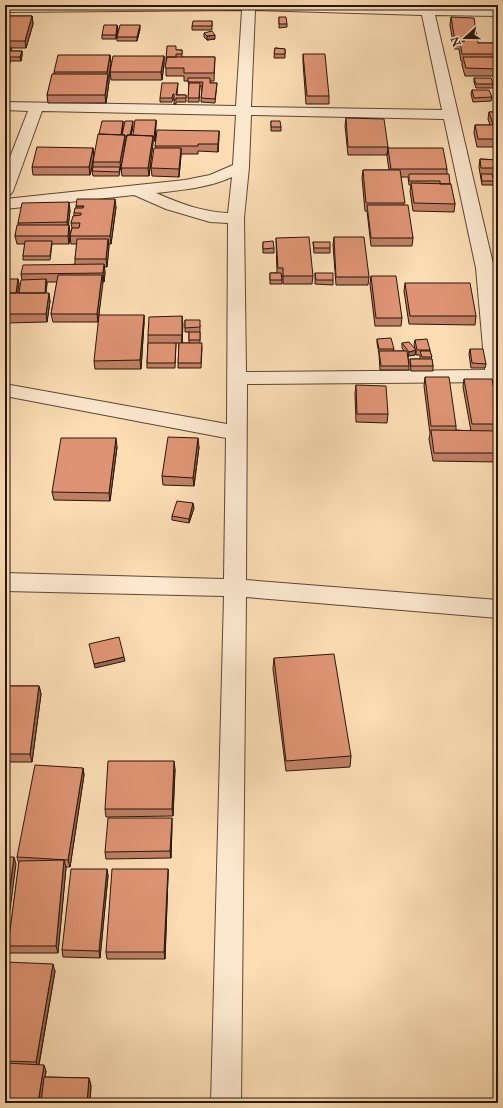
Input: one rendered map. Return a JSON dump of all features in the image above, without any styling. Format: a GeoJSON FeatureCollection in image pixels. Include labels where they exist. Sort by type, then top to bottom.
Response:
{"type":"FeatureCollection","features":[{"type":"Feature","properties":{"kind":"street"},"geometry":{"type":"LineString","coordinates":[[226,1103],[235,588],[237,378],[236,218],[241,167],[249,6]]}},
{"type":"Feature","properties":{"kind":"street"},"geometry":{"type":"LineString","coordinates":[[5,8],[249,6],[428,12],[498,12]]}},
{"type":"Feature","properties":{"kind":"street"},"geometry":{"type":"LineString","coordinates":[[237,378],[496,376],[492,268],[451,115],[428,12]]}},
{"type":"Feature","properties":{"kind":"street"},"geometry":{"type":"LineString","coordinates":[[5,106],[451,115]]}},
{"type":"Feature","properties":{"kind":"street"},"geometry":{"type":"LineString","coordinates":[[5,191],[37,106]]}},
{"type":"Feature","properties":{"kind":"street"},"geometry":{"type":"LineString","coordinates":[[5,204],[185,186],[215,179],[241,167]]}},
{"type":"Feature","properties":{"kind":"street"},"geometry":{"type":"LineString","coordinates":[[137,190],[172,206],[210,217],[236,218]]}},
{"type":"Feature","properties":{"kind":"street"},"geometry":{"type":"LineString","coordinates":[[5,390],[236,433]]}},
{"type":"Feature","properties":{"kind":"street"},"geometry":{"type":"LineString","coordinates":[[5,582],[235,588],[498,609]]}},
{"type":"Feature","properties":{"kind":"building"},"geometry":{"type":"Polygon","coordinates":[[[5,16],[32,16],[25,41],[5,41],[5,16]]]}},
{"type":"Feature","properties":{"kind":"building"},"geometry":{"type":"Polygon","coordinates":[[[279,17],[286,17],[287,24],[279,24],[279,17]]]}},
{"type":"Feature","properties":{"kind":"building"},"geometry":{"type":"Polygon","coordinates":[[[451,17],[474,18],[478,43],[498,43],[498,54],[462,54],[460,42],[465,41],[455,41],[451,17]]]}},
{"type":"Feature","properties":{"kind":"building"},"geometry":{"type":"Polygon","coordinates":[[[193,21],[212,21],[212,26],[192,26],[193,21]]]}},
{"type":"Feature","properties":{"kind":"building"},"geometry":{"type":"Polygon","coordinates":[[[104,25],[117,25],[116,35],[102,35],[104,25]]]}},
{"type":"Feature","properties":{"kind":"building"},"geometry":{"type":"Polygon","coordinates":[[[120,25],[140,25],[137,37],[117,37],[120,25]]]}},
{"type":"Feature","properties":{"kind":"building"},"geometry":{"type":"Polygon","coordinates":[[[212,31],[215,35],[207,36],[204,33],[212,31]]]}},
{"type":"Feature","properties":{"kind":"building"},"geometry":{"type":"Polygon","coordinates":[[[167,46],[176,46],[176,50],[182,50],[182,54],[176,54],[176,57],[167,57],[166,59],[167,46]]]}},
{"type":"Feature","properties":{"kind":"building"},"geometry":{"type":"Polygon","coordinates":[[[5,47],[11,47],[10,51],[22,51],[20,57],[5,57],[5,47]]]}},
{"type":"Feature","properties":{"kind":"building"},"geometry":{"type":"Polygon","coordinates":[[[275,48],[285,49],[285,54],[274,54],[275,48]]]}},
{"type":"Feature","properties":{"kind":"building"},"geometry":{"type":"Polygon","coordinates":[[[303,54],[325,54],[329,96],[307,96],[303,54]]]}},
{"type":"Feature","properties":{"kind":"building"},"geometry":{"type":"Polygon","coordinates":[[[58,55],[110,55],[107,72],[54,72],[58,55]]]}},
{"type":"Feature","properties":{"kind":"building"},"geometry":{"type":"Polygon","coordinates":[[[113,56],[164,56],[161,72],[110,72],[113,56]]]}},
{"type":"Feature","properties":{"kind":"building"},"geometry":{"type":"Polygon","coordinates":[[[167,57],[215,57],[214,73],[184,73],[184,68],[165,68],[167,57]]]}},
{"type":"Feature","properties":{"kind":"building"},"geometry":{"type":"Polygon","coordinates":[[[463,57],[498,57],[498,69],[466,68],[463,57]]]}},
{"type":"Feature","properties":{"kind":"building"},"geometry":{"type":"Polygon","coordinates":[[[5,58],[10,58],[9,64],[5,64],[5,58]]]}},
{"type":"Feature","properties":{"kind":"building"},"geometry":{"type":"Polygon","coordinates":[[[52,74],[108,74],[105,95],[47,95],[52,74]]]}},
{"type":"Feature","properties":{"kind":"building"},"geometry":{"type":"Polygon","coordinates":[[[495,75],[498,75],[498,81],[497,81],[495,75]]]}},
{"type":"Feature","properties":{"kind":"building"},"geometry":{"type":"Polygon","coordinates":[[[188,78],[210,78],[210,83],[217,83],[215,99],[201,98],[203,82],[188,82],[188,78]]]}},
{"type":"Feature","properties":{"kind":"building"},"geometry":{"type":"Polygon","coordinates":[[[474,78],[491,78],[493,84],[476,84],[474,78]]]}},
{"type":"Feature","properties":{"kind":"building"},"geometry":{"type":"Polygon","coordinates":[[[162,83],[178,83],[176,95],[186,95],[186,98],[176,98],[176,100],[174,100],[173,94],[172,98],[160,98],[162,83]]]}},
{"type":"Feature","properties":{"kind":"building"},"geometry":{"type":"Polygon","coordinates":[[[189,83],[200,83],[199,98],[188,98],[189,83]]]}},
{"type":"Feature","properties":{"kind":"building"},"geometry":{"type":"Polygon","coordinates":[[[472,90],[489,90],[492,97],[474,98],[472,90]]]}},
{"type":"Feature","properties":{"kind":"building"},"geometry":{"type":"Polygon","coordinates":[[[489,112],[498,112],[498,139],[478,139],[475,125],[493,125],[489,112]]]}},
{"type":"Feature","properties":{"kind":"building"},"geometry":{"type":"Polygon","coordinates":[[[346,118],[384,119],[388,147],[348,147],[346,118]]]}},
{"type":"Feature","properties":{"kind":"building"},"geometry":{"type":"Polygon","coordinates":[[[135,120],[156,120],[154,137],[133,135],[135,120]]]}},
{"type":"Feature","properties":{"kind":"building"},"geometry":{"type":"Polygon","coordinates":[[[102,121],[123,121],[121,135],[99,134],[102,121]]]}},
{"type":"Feature","properties":{"kind":"building"},"geometry":{"type":"Polygon","coordinates":[[[125,121],[133,121],[130,135],[127,135],[127,137],[122,135],[125,121]]]}},
{"type":"Feature","properties":{"kind":"building"},"geometry":{"type":"Polygon","coordinates":[[[271,121],[280,121],[281,127],[271,127],[271,121]]]}},
{"type":"Feature","properties":{"kind":"building"},"geometry":{"type":"Polygon","coordinates":[[[157,130],[219,131],[218,144],[198,144],[198,146],[155,146],[157,130]]]}},
{"type":"Feature","properties":{"kind":"building"},"geometry":{"type":"Polygon","coordinates":[[[98,134],[125,135],[120,162],[93,162],[98,134]]]}},
{"type":"Feature","properties":{"kind":"building"},"geometry":{"type":"Polygon","coordinates":[[[127,135],[153,136],[148,168],[121,168],[127,135]]]}},
{"type":"Feature","properties":{"kind":"building"},"geometry":{"type":"Polygon","coordinates":[[[37,147],[93,148],[89,167],[32,167],[37,147]]]}},
{"type":"Feature","properties":{"kind":"building"},"geometry":{"type":"Polygon","coordinates":[[[154,148],[181,148],[179,169],[151,168],[154,148]]]}},
{"type":"Feature","properties":{"kind":"building"},"geometry":{"type":"Polygon","coordinates":[[[388,148],[443,148],[447,169],[391,169],[388,148]]]}},
{"type":"Feature","properties":{"kind":"building"},"geometry":{"type":"Polygon","coordinates":[[[480,159],[498,160],[498,168],[481,168],[480,159]]]}},
{"type":"Feature","properties":{"kind":"building"},"geometry":{"type":"Polygon","coordinates":[[[93,167],[120,167],[119,172],[92,171],[93,167]]]}},
{"type":"Feature","properties":{"kind":"building"},"geometry":{"type":"Polygon","coordinates":[[[363,170],[400,170],[405,203],[366,203],[363,170]]]}},
{"type":"Feature","properties":{"kind":"building"},"geometry":{"type":"Polygon","coordinates":[[[409,174],[449,174],[450,184],[440,184],[440,181],[409,181],[409,174]]]}},
{"type":"Feature","properties":{"kind":"building"},"geometry":{"type":"Polygon","coordinates":[[[481,174],[492,174],[494,181],[482,181],[481,174]]]}},
{"type":"Feature","properties":{"kind":"building"},"geometry":{"type":"Polygon","coordinates":[[[411,183],[451,184],[455,204],[414,203],[411,183]]]}},
{"type":"Feature","properties":{"kind":"building"},"geometry":{"type":"Polygon","coordinates":[[[77,199],[115,199],[110,236],[70,236],[72,228],[79,228],[80,223],[71,223],[73,216],[81,215],[81,213],[74,213],[75,208],[83,208],[84,206],[76,206],[77,199]]]}},
{"type":"Feature","properties":{"kind":"building"},"geometry":{"type":"Polygon","coordinates":[[[69,202],[67,222],[18,223],[22,203],[69,202]]]}},
{"type":"Feature","properties":{"kind":"building"},"geometry":{"type":"Polygon","coordinates":[[[367,205],[408,205],[413,238],[371,238],[367,205]]]}},
{"type":"Feature","properties":{"kind":"building"},"geometry":{"type":"Polygon","coordinates":[[[17,225],[69,225],[68,236],[15,236],[17,225]]]}},
{"type":"Feature","properties":{"kind":"building"},"geometry":{"type":"Polygon","coordinates":[[[309,237],[313,276],[283,276],[283,268],[278,268],[276,238],[309,237]]]}},
{"type":"Feature","properties":{"kind":"building"},"geometry":{"type":"Polygon","coordinates":[[[334,237],[364,237],[369,277],[336,277],[334,237]]]}},
{"type":"Feature","properties":{"kind":"building"},"geometry":{"type":"Polygon","coordinates":[[[77,239],[108,239],[106,259],[75,259],[77,239]]]}},
{"type":"Feature","properties":{"kind":"building"},"geometry":{"type":"Polygon","coordinates":[[[25,241],[52,241],[50,256],[23,256],[25,241]]]}},
{"type":"Feature","properties":{"kind":"building"},"geometry":{"type":"Polygon","coordinates":[[[273,241],[274,248],[263,249],[263,242],[273,241]]]}},
{"type":"Feature","properties":{"kind":"building"},"geometry":{"type":"Polygon","coordinates":[[[313,242],[330,242],[330,248],[314,248],[313,242]]]}},
{"type":"Feature","properties":{"kind":"building"},"geometry":{"type":"Polygon","coordinates":[[[104,264],[103,273],[21,274],[23,265],[104,264]]]}},
{"type":"Feature","properties":{"kind":"building"},"geometry":{"type":"Polygon","coordinates":[[[270,273],[281,273],[282,280],[270,280],[270,273]]]}},
{"type":"Feature","properties":{"kind":"building"},"geometry":{"type":"Polygon","coordinates":[[[315,273],[333,273],[333,280],[316,280],[315,273]]]}},
{"type":"Feature","properties":{"kind":"building"},"geometry":{"type":"Polygon","coordinates":[[[58,275],[102,275],[97,314],[51,314],[58,275]]]}},
{"type":"Feature","properties":{"kind":"building"},"geometry":{"type":"Polygon","coordinates":[[[371,276],[396,276],[402,318],[376,318],[371,276]]]}},
{"type":"Feature","properties":{"kind":"building"},"geometry":{"type":"Polygon","coordinates":[[[6,279],[18,279],[16,293],[5,293],[6,279]]]}},
{"type":"Feature","properties":{"kind":"building"},"geometry":{"type":"Polygon","coordinates":[[[46,279],[45,293],[19,293],[21,280],[46,279]]]}},
{"type":"Feature","properties":{"kind":"building"},"geometry":{"type":"Polygon","coordinates":[[[405,283],[470,283],[476,316],[410,316],[405,283]]]}},
{"type":"Feature","properties":{"kind":"building"},"geometry":{"type":"Polygon","coordinates":[[[5,293],[49,293],[46,314],[5,314],[5,293]]]}},
{"type":"Feature","properties":{"kind":"building"},"geometry":{"type":"Polygon","coordinates":[[[99,315],[144,315],[140,360],[94,361],[99,315]]]}},
{"type":"Feature","properties":{"kind":"building"},"geometry":{"type":"Polygon","coordinates":[[[182,316],[182,335],[148,335],[149,317],[182,316]]]}},
{"type":"Feature","properties":{"kind":"building"},"geometry":{"type":"Polygon","coordinates":[[[185,320],[200,320],[200,327],[185,328],[185,320]]]}},
{"type":"Feature","properties":{"kind":"building"},"geometry":{"type":"Polygon","coordinates":[[[189,332],[200,332],[200,340],[189,340],[189,332]]]}},
{"type":"Feature","properties":{"kind":"building"},"geometry":{"type":"Polygon","coordinates":[[[391,338],[394,349],[379,349],[377,339],[391,338]]]}},
{"type":"Feature","properties":{"kind":"building"},"geometry":{"type":"Polygon","coordinates":[[[427,339],[430,350],[417,350],[415,340],[427,339]]]}},
{"type":"Feature","properties":{"kind":"building"},"geometry":{"type":"Polygon","coordinates":[[[409,342],[416,350],[409,352],[402,343],[409,342]]]}},
{"type":"Feature","properties":{"kind":"building"},"geometry":{"type":"Polygon","coordinates":[[[148,343],[176,343],[175,363],[147,363],[148,343]]]}},
{"type":"Feature","properties":{"kind":"building"},"geometry":{"type":"Polygon","coordinates":[[[179,343],[202,343],[201,363],[178,363],[179,343]]]}},
{"type":"Feature","properties":{"kind":"building"},"geometry":{"type":"Polygon","coordinates":[[[470,349],[483,349],[486,364],[472,363],[470,349]]]}},
{"type":"Feature","properties":{"kind":"building"},"geometry":{"type":"Polygon","coordinates":[[[379,351],[407,351],[409,366],[381,366],[379,351]]]}},
{"type":"Feature","properties":{"kind":"building"},"geometry":{"type":"Polygon","coordinates":[[[420,351],[430,351],[432,357],[422,357],[420,351]]]}},
{"type":"Feature","properties":{"kind":"building"},"geometry":{"type":"Polygon","coordinates":[[[410,359],[432,359],[433,366],[411,366],[410,359]]]}},
{"type":"Feature","properties":{"kind":"building"},"geometry":{"type":"Polygon","coordinates":[[[425,377],[449,377],[456,426],[431,426],[425,377]]]}},
{"type":"Feature","properties":{"kind":"building"},"geometry":{"type":"Polygon","coordinates":[[[464,379],[492,379],[498,411],[498,424],[472,424],[464,379]]]}},
{"type":"Feature","properties":{"kind":"building"},"geometry":{"type":"Polygon","coordinates":[[[356,385],[386,386],[388,414],[357,414],[356,385]]]}},
{"type":"Feature","properties":{"kind":"building"},"geometry":{"type":"Polygon","coordinates":[[[431,430],[498,431],[498,453],[434,453],[431,430]]]}},
{"type":"Feature","properties":{"kind":"building"},"geometry":{"type":"Polygon","coordinates":[[[168,437],[198,438],[193,478],[162,476],[168,437]]]}},
{"type":"Feature","properties":{"kind":"building"},"geometry":{"type":"Polygon","coordinates":[[[61,438],[116,438],[109,493],[52,492],[61,438]]]}},
{"type":"Feature","properties":{"kind":"building"},"geometry":{"type":"Polygon","coordinates":[[[177,501],[193,503],[189,519],[172,516],[177,501]]]}},
{"type":"Feature","properties":{"kind":"building"},"geometry":{"type":"Polygon","coordinates":[[[119,637],[124,657],[94,664],[89,644],[119,637]]]}},
{"type":"Feature","properties":{"kind":"building"},"geometry":{"type":"Polygon","coordinates":[[[334,654],[351,756],[286,761],[274,658],[334,654]]]}},
{"type":"Feature","properties":{"kind":"building"},"geometry":{"type":"Polygon","coordinates":[[[5,686],[39,686],[30,754],[5,754],[5,686]]]}},
{"type":"Feature","properties":{"kind":"building"},"geometry":{"type":"Polygon","coordinates":[[[108,761],[174,761],[172,809],[105,809],[108,761]]]}},
{"type":"Feature","properties":{"kind":"building"},"geometry":{"type":"Polygon","coordinates":[[[35,765],[83,768],[68,860],[17,857],[35,765]]]}},
{"type":"Feature","properties":{"kind":"building"},"geometry":{"type":"Polygon","coordinates":[[[108,818],[172,818],[170,851],[105,852],[108,818]]]}},
{"type":"Feature","properties":{"kind":"building"},"geometry":{"type":"Polygon","coordinates":[[[5,857],[14,857],[5,925],[5,857]]]}},
{"type":"Feature","properties":{"kind":"building"},"geometry":{"type":"Polygon","coordinates":[[[64,860],[56,946],[8,946],[19,861],[64,860]]]}},
{"type":"Feature","properties":{"kind":"building"},"geometry":{"type":"Polygon","coordinates":[[[71,869],[107,869],[99,951],[62,950],[71,869]]]}},
{"type":"Feature","properties":{"kind":"building"},"geometry":{"type":"Polygon","coordinates":[[[112,869],[168,869],[164,952],[106,952],[112,869]]]}},
{"type":"Feature","properties":{"kind":"building"},"geometry":{"type":"Polygon","coordinates":[[[5,962],[53,964],[36,1062],[5,1061],[5,962]]]}},
{"type":"Feature","properties":{"kind":"building"},"geometry":{"type":"Polygon","coordinates":[[[5,1063],[44,1065],[38,1103],[5,1103],[5,1063]]]}},
{"type":"Feature","properties":{"kind":"building"},"geometry":{"type":"Polygon","coordinates":[[[44,1077],[89,1078],[87,1103],[41,1103],[44,1077]]]}}]}
